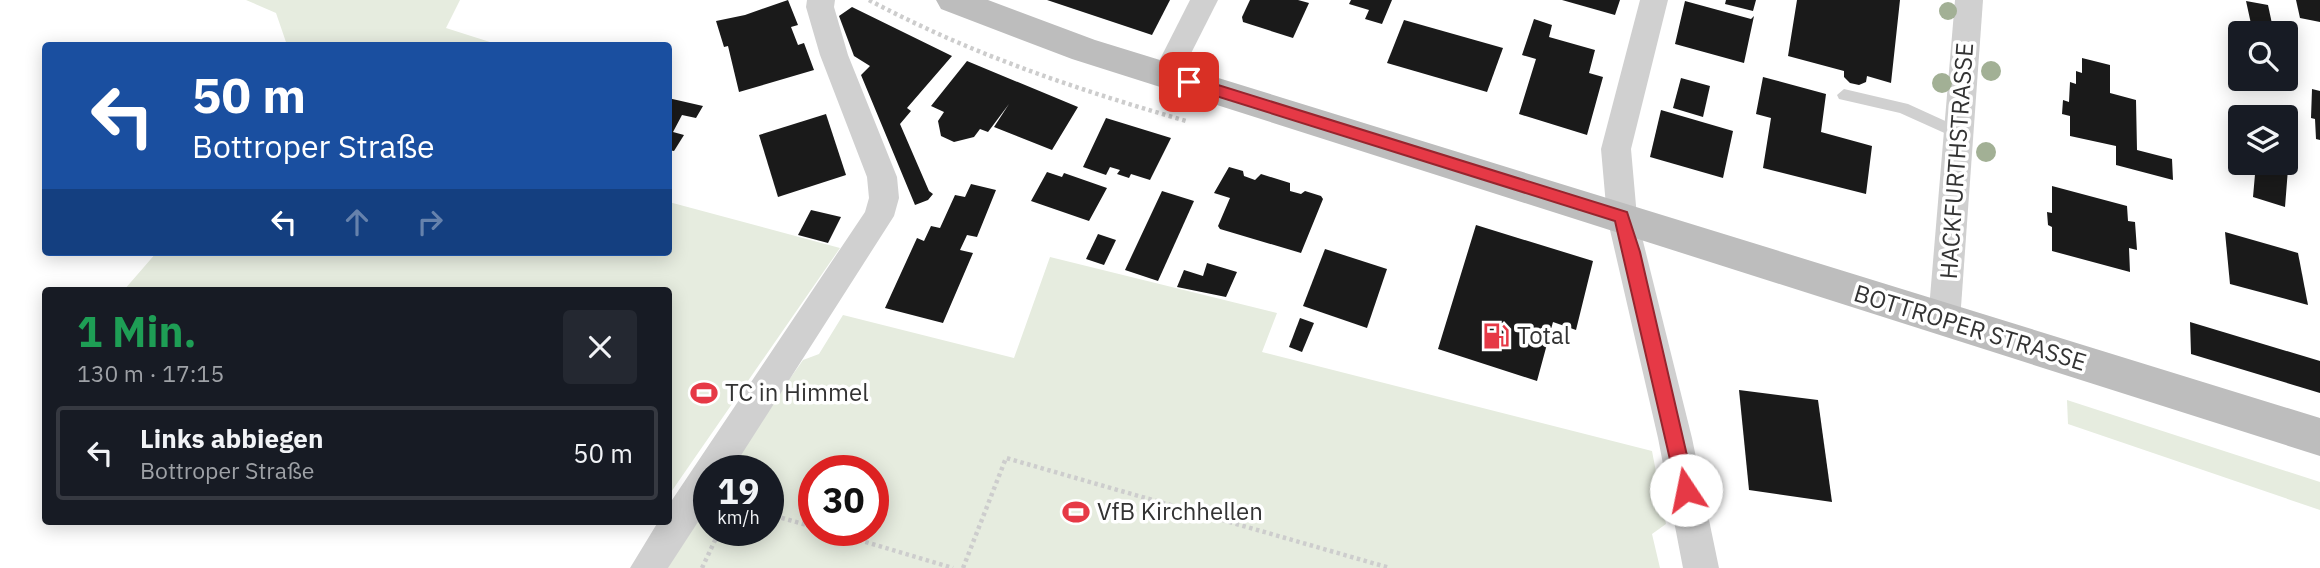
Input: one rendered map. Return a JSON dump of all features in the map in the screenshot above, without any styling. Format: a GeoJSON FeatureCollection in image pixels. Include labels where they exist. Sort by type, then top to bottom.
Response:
{"type":"FeatureCollection","features":[{"type":"Feature","properties":{"kind":"main road","name":"BOTTROPER STRASSE"},"geometry":{"type":"LineString","coordinates":[[953,0],[1084,50],[2320,437]]}},
{"type":"Feature","properties":{"kind":"street"},"geometry":{"type":"LineString","coordinates":[[721,455],[879,216],[884,198],[881,177],[834,55],[820,6],[821,0]]}},
{"type":"Feature","properties":{"kind":"street"},"geometry":{"type":"LineString","coordinates":[[1166,75],[1204,0]]}},
{"type":"Feature","properties":{"kind":"street"},"geometry":{"type":"LineString","coordinates":[[1654,0],[1616,149],[1622,217],[1675,438],[1702,568]]}},
{"type":"Feature","properties":{"kind":"street","name":"HACKFURTHSTRASSE"},"geometry":{"type":"LineString","coordinates":[[1944,321],[1969,0]]}},
{"type":"Feature","properties":{"kind":"street"},"geometry":{"type":"LineString","coordinates":[[648,568],[693,498]]}},
{"type":"Feature","properties":{"kind":"lane"},"geometry":{"type":"LineString","coordinates":[[1844,94],[1903,108],[1960,134]]}},
{"type":"Feature","properties":{"kind":"path"},"geometry":{"type":"LineString","coordinates":[[963,568],[1006,458],[1390,568]]}},
{"type":"Feature","properties":{"kind":"path"},"geometry":{"type":"LineString","coordinates":[[702,568],[712,546]]}},
{"type":"Feature","properties":{"kind":"path"},"geometry":{"type":"LineString","coordinates":[[879,546],[953,568]]}},
{"type":"Feature","properties":{"kind":"shaded area"},"geometry":{"type":"Polygon","coordinates":[[[246,0],[460,0],[446,28],[490,42],[286,42],[276,13],[246,0]]]}},
{"type":"Feature","properties":{"kind":"shaded area","name":"TC in Himmel"},"geometry":{"type":"Polygon","coordinates":[[[672,203],[840,248],[697,455],[693,455],[693,460],[672,491],[672,287],[127,287],[154,256],[672,256],[672,203]]]}},
{"type":"Feature","properties":{"kind":"shaded area"},"geometry":{"type":"Polygon","coordinates":[[[1050,257],[1277,313],[1262,352],[1652,451],[1666,524],[1652,534],[1660,568],[662,568],[693,520],[693,546],[784,546],[784,455],[736,455],[803,360],[819,354],[843,315],[1014,358],[1050,257]]]}},
{"type":"Feature","properties":{"kind":"shaded area"},"geometry":{"type":"Polygon","coordinates":[[[2067,400],[2320,482],[2320,510],[2068,424],[2067,400]]]}},
{"type":"Feature","properties":{"kind":"building"},"geometry":{"type":"Polygon","coordinates":[[[788,0],[798,25],[791,27],[798,45],[804,43],[814,70],[739,92],[728,46],[724,47],[716,21],[745,15],[788,0]]]}},
{"type":"Feature","properties":{"kind":"building"},"geometry":{"type":"Polygon","coordinates":[[[1047,0],[1170,0],[1152,35],[1047,0]]]}},
{"type":"Feature","properties":{"kind":"building"},"geometry":{"type":"Polygon","coordinates":[[[1250,0],[1298,0],[1309,3],[1293,38],[1243,22],[1242,17],[1250,0]]]}},
{"type":"Feature","properties":{"kind":"building"},"geometry":{"type":"Polygon","coordinates":[[[1351,0],[1392,0],[1382,24],[1365,19],[1369,10],[1349,4],[1351,0]]]}},
{"type":"Feature","properties":{"kind":"building"},"geometry":{"type":"Polygon","coordinates":[[[1562,0],[1620,0],[1615,15],[1562,0]]]}},
{"type":"Feature","properties":{"kind":"building"},"geometry":{"type":"Polygon","coordinates":[[[1726,0],[1756,0],[1753,11],[1725,4],[1726,0]]]}},
{"type":"Feature","properties":{"kind":"building"},"geometry":{"type":"Polygon","coordinates":[[[1797,0],[1900,0],[1891,83],[1867,76],[1866,82],[1859,85],[1850,83],[1844,77],[1844,71],[1788,56],[1797,0]]]}},
{"type":"Feature","properties":{"kind":"building"},"geometry":{"type":"Polygon","coordinates":[[[2296,0],[2320,0],[2320,22],[2300,18],[2296,0]]]}},
{"type":"Feature","properties":{"kind":"building"},"geometry":{"type":"Polygon","coordinates":[[[1685,1],[1751,19],[1754,16],[1744,63],[1675,44],[1685,1]]]}},
{"type":"Feature","properties":{"kind":"building"},"geometry":{"type":"Polygon","coordinates":[[[2246,1],[2268,5],[2271,21],[2250,21],[2246,1]]]}},
{"type":"Feature","properties":{"kind":"building"},"geometry":{"type":"Polygon","coordinates":[[[852,7],[952,56],[907,108],[911,111],[900,124],[929,191],[933,194],[928,200],[915,205],[861,75],[870,66],[854,56],[839,16],[852,7]]]}},
{"type":"Feature","properties":{"kind":"building"},"geometry":{"type":"Polygon","coordinates":[[[1534,19],[1552,25],[1549,37],[1595,50],[1589,73],[1603,77],[1587,135],[1519,114],[1536,59],[1522,55],[1534,19]]]}},
{"type":"Feature","properties":{"kind":"building"},"geometry":{"type":"Polygon","coordinates":[[[1404,20],[1503,48],[1487,92],[1387,63],[1404,20]]]}},
{"type":"Feature","properties":{"kind":"building"},"geometry":{"type":"Polygon","coordinates":[[[2082,58],[2110,65],[2110,93],[2136,100],[2137,150],[2172,159],[2173,180],[2116,165],[2116,146],[2070,136],[2070,116],[2062,114],[2063,100],[2069,102],[2070,82],[2076,84],[2076,71],[2082,73],[2082,58]]]}},
{"type":"Feature","properties":{"kind":"building"},"geometry":{"type":"Polygon","coordinates":[[[967,61],[1078,107],[1052,150],[994,127],[1009,104],[988,132],[980,129],[974,137],[954,142],[941,136],[938,121],[944,112],[931,106],[967,61]]]}},
{"type":"Feature","properties":{"kind":"building"},"geometry":{"type":"Polygon","coordinates":[[[1763,77],[1826,94],[1821,132],[1872,146],[1866,194],[1763,168],[1771,118],[1756,114],[1763,77]]]}},
{"type":"Feature","properties":{"kind":"building"},"geometry":{"type":"Polygon","coordinates":[[[1681,78],[1710,86],[1703,117],[1673,108],[1681,78]]]}},
{"type":"Feature","properties":{"kind":"building"},"geometry":{"type":"Polygon","coordinates":[[[2312,89],[2320,91],[2320,140],[2316,139],[2315,119],[2311,118],[2312,89]]]}},
{"type":"Feature","properties":{"kind":"building"},"geometry":{"type":"Polygon","coordinates":[[[672,99],[703,106],[696,118],[682,115],[673,132],[684,135],[672,151],[672,99]]]}},
{"type":"Feature","properties":{"kind":"building"},"geometry":{"type":"Polygon","coordinates":[[[1661,110],[1733,131],[1723,178],[1650,157],[1661,110]]]}},
{"type":"Feature","properties":{"kind":"building"},"geometry":{"type":"Polygon","coordinates":[[[826,114],[846,175],[778,197],[759,135],[826,114]]]}},
{"type":"Feature","properties":{"kind":"building"},"geometry":{"type":"Polygon","coordinates":[[[1106,118],[1171,138],[1150,180],[1131,174],[1129,178],[1117,174],[1120,170],[1110,167],[1106,175],[1083,167],[1106,118]]]}},
{"type":"Feature","properties":{"kind":"building"},"geometry":{"type":"Polygon","coordinates":[[[1229,167],[1243,171],[1244,176],[1255,180],[1261,174],[1290,183],[1290,191],[1301,194],[1305,191],[1321,196],[1323,199],[1301,253],[1220,229],[1218,226],[1230,198],[1214,193],[1229,167]]]}},
{"type":"Feature","properties":{"kind":"building"},"geometry":{"type":"Polygon","coordinates":[[[1047,172],[1062,177],[1064,173],[1107,188],[1089,221],[1031,201],[1047,172]]]}},
{"type":"Feature","properties":{"kind":"building"},"geometry":{"type":"Polygon","coordinates":[[[2255,175],[2288,175],[2285,207],[2253,197],[2255,175]]]}},
{"type":"Feature","properties":{"kind":"building"},"geometry":{"type":"Polygon","coordinates":[[[971,184],[996,190],[977,237],[967,235],[960,250],[973,253],[943,323],[885,308],[917,238],[924,241],[931,226],[940,228],[955,195],[965,197],[971,184]]]}},
{"type":"Feature","properties":{"kind":"building"},"geometry":{"type":"Polygon","coordinates":[[[2052,186],[2127,206],[2128,221],[2135,222],[2137,250],[2129,248],[2130,272],[2052,251],[2052,227],[2048,225],[2047,212],[2052,213],[2052,186]]]}},
{"type":"Feature","properties":{"kind":"building"},"geometry":{"type":"Polygon","coordinates":[[[1162,191],[1194,201],[1158,281],[1125,270],[1162,191]]]}},
{"type":"Feature","properties":{"kind":"building"},"geometry":{"type":"Polygon","coordinates":[[[811,210],[841,217],[828,243],[798,235],[811,210]]]}},
{"type":"Feature","properties":{"kind":"building"},"geometry":{"type":"Polygon","coordinates":[[[1476,225],[1593,261],[1576,330],[1553,322],[1537,381],[1438,349],[1476,225]]]}},
{"type":"Feature","properties":{"kind":"building"},"geometry":{"type":"Polygon","coordinates":[[[2225,232],[2298,253],[2308,305],[2230,284],[2225,232]]]}},
{"type":"Feature","properties":{"kind":"building"},"geometry":{"type":"Polygon","coordinates":[[[1098,234],[1116,240],[1104,265],[1086,259],[1098,234]]]}},
{"type":"Feature","properties":{"kind":"building"},"geometry":{"type":"Polygon","coordinates":[[[1325,249],[1387,269],[1367,328],[1303,306],[1325,249]]]}},
{"type":"Feature","properties":{"kind":"building"},"geometry":{"type":"Polygon","coordinates":[[[1207,263],[1237,272],[1226,297],[1177,287],[1184,270],[1203,276],[1207,263]]]}},
{"type":"Feature","properties":{"kind":"building"},"geometry":{"type":"Polygon","coordinates":[[[1300,318],[1314,323],[1302,352],[1289,347],[1300,318]]]}},
{"type":"Feature","properties":{"kind":"building"},"geometry":{"type":"Polygon","coordinates":[[[2190,322],[2320,361],[2320,393],[2191,354],[2190,322]]]}},
{"type":"Feature","properties":{"kind":"building"},"geometry":{"type":"Polygon","coordinates":[[[1739,390],[1818,400],[1832,502],[1749,490],[1739,390]]]}},
{"type":"Feature","properties":{"kind":"place","name":"Total"},"geometry":{"type":"Point","coordinates":[1496,336]}},
{"type":"Feature","properties":{"kind":"place","name":"TC in Himmel"},"geometry":{"type":"Point","coordinates":[704,393]}},
{"type":"Feature","properties":{"kind":"place","name":"VfB Kirchhellen"},"geometry":{"type":"Point","coordinates":[1076,512]}},
{"type":"Feature","properties":{"kind":"route"},"geometry":{"type":"LineString","coordinates":[[1189,82],[1622,217],[1633,252],[1686,490]]}}]}
